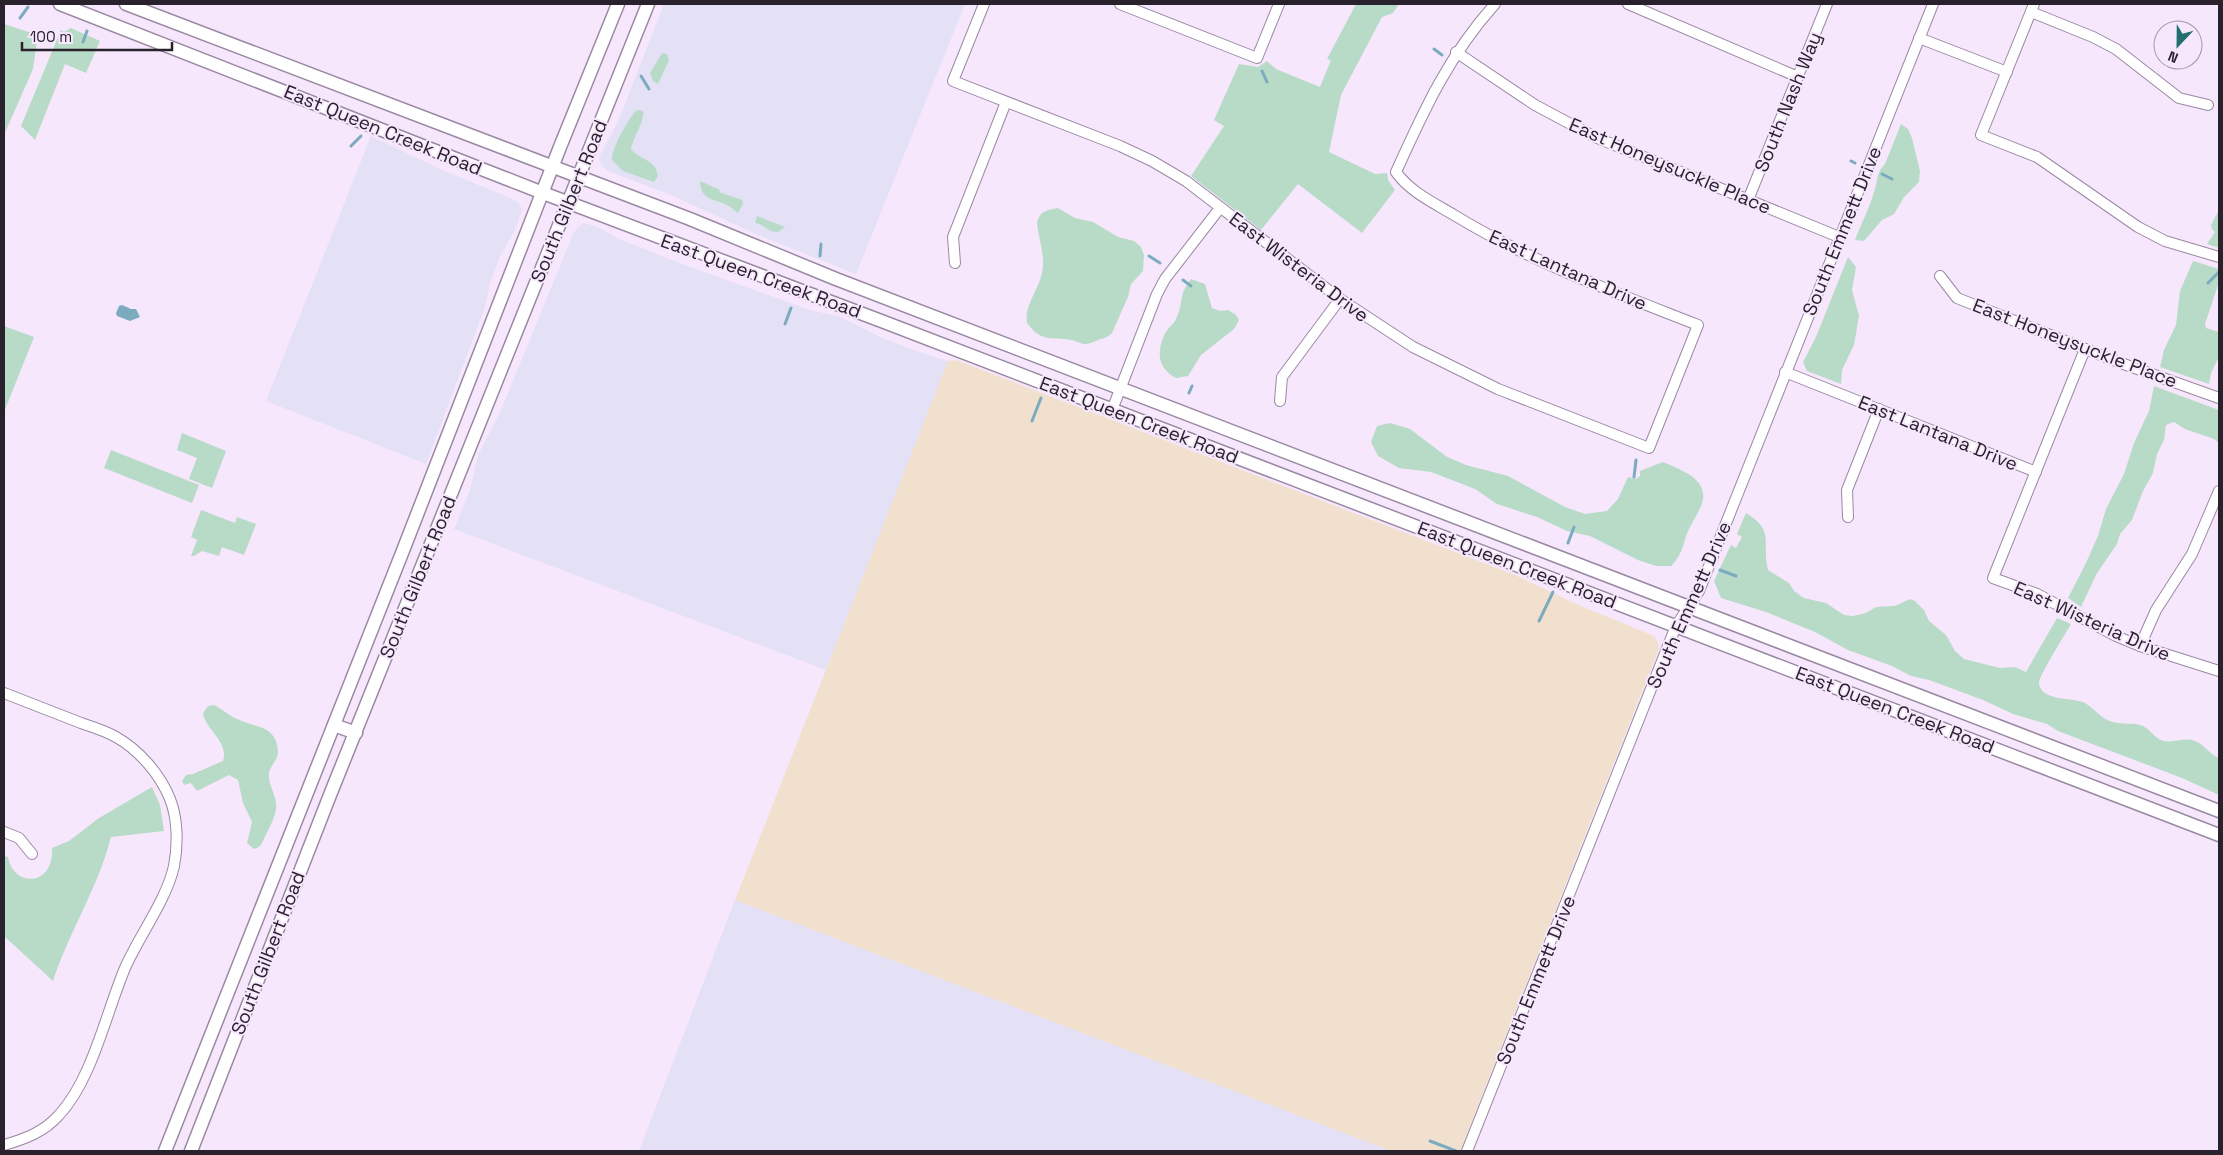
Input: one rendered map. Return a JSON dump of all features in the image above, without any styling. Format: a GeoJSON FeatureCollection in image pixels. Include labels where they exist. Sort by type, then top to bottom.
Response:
{"type":"FeatureCollection","features":[{"type":"Feature","properties":{"kind":"main road","name":"East Queen Creek Road"},"geometry":{"type":"LineString","coordinates":[[60,4],[543,193],[2219,835]]}},
{"type":"Feature","properties":{"kind":"main road","name":"East Queen Creek Road"},"geometry":{"type":"LineString","coordinates":[[126,4],[579,177],[1686,610],[2219,811]]}},
{"type":"Feature","properties":{"kind":"main road","name":"South Gilbert Road"},"geometry":{"type":"LineString","coordinates":[[165,1151],[552,167],[618,4]]}},
{"type":"Feature","properties":{"kind":"main road","name":"South Gilbert Road"},"geometry":{"type":"LineString","coordinates":[[191,1151],[461,467],[648,4]]}},
{"type":"Feature","properties":{"kind":"main road"},"geometry":{"type":"LineString","coordinates":[[828,301],[836,279]]}},
{"type":"Feature","properties":{"kind":"main road"},"geometry":{"type":"LineString","coordinates":[[439,458],[461,467]]}},
{"type":"Feature","properties":{"kind":"main road"},"geometry":{"type":"LineString","coordinates":[[334,725],[356,733]]}},
{"type":"Feature","properties":{"kind":"street","name":"East Wisteria Drive"},"geometry":{"type":"LineString","coordinates":[[984,4],[953,80],[1152,161],[1186,181],[1375,324],[1452,367],[1498,389],[1649,448]]}},
{"type":"Feature","properties":{"kind":"street"},"geometry":{"type":"LineString","coordinates":[[1120,4],[1257,58],[1279,4]]}},
{"type":"Feature","properties":{"kind":"street"},"geometry":{"type":"LineString","coordinates":[[1456,52],[1496,4]]}},
{"type":"Feature","properties":{"kind":"street"},"geometry":{"type":"LineString","coordinates":[[1628,4],[1798,77]]}},
{"type":"Feature","properties":{"kind":"street","name":"South Nash Way"},"geometry":{"type":"LineString","coordinates":[[1748,200],[1827,4]]}},
{"type":"Feature","properties":{"kind":"street","name":"South Emmett Drive"},"geometry":{"type":"LineString","coordinates":[[1468,1151],[1676,626],[1699,591],[1933,4]]}},
{"type":"Feature","properties":{"kind":"street"},"geometry":{"type":"LineString","coordinates":[[2208,105],[2179,98],[2116,49],[2032,8],[1981,135],[2037,157],[2138,227],[2165,241],[2219,257]]}},
{"type":"Feature","properties":{"kind":"street"},"geometry":{"type":"LineString","coordinates":[[1919,38],[2007,72]]}},
{"type":"Feature","properties":{"kind":"street","name":"East Lantana Drive"},"geometry":{"type":"LineString","coordinates":[[1456,52],[1429,98],[1396,172],[1403,182],[1444,210],[1524,254],[1564,273],[1698,325],[1649,448]]}},
{"type":"Feature","properties":{"kind":"street","name":"East Honeysuckle Place"},"geometry":{"type":"LineString","coordinates":[[1456,52],[1535,105],[1571,125],[1629,152],[1839,237]]}},
{"type":"Feature","properties":{"kind":"street"},"geometry":{"type":"LineString","coordinates":[[955,263],[953,237],[1006,102]]}},
{"type":"Feature","properties":{"kind":"street"},"geometry":{"type":"LineString","coordinates":[[1112,410],[1150,310],[1165,279],[1220,208]]}},
{"type":"Feature","properties":{"kind":"street","name":"East Honeysuckle Place"},"geometry":{"type":"LineString","coordinates":[[1940,276],[1957,298],[2085,349],[2219,398]]}},
{"type":"Feature","properties":{"kind":"street"},"geometry":{"type":"LineString","coordinates":[[1280,401],[1282,377],[1340,299]]}},
{"type":"Feature","properties":{"kind":"street"},"geometry":{"type":"LineString","coordinates":[[2036,472],[2085,349]]}},
{"type":"Feature","properties":{"kind":"street","name":"East Lantana Drive"},"geometry":{"type":"LineString","coordinates":[[1785,372],[2036,472]]}},
{"type":"Feature","properties":{"kind":"street"},"geometry":{"type":"LineString","coordinates":[[1848,517],[1846,490],[1879,409]]}},
{"type":"Feature","properties":{"kind":"street","name":"East Wisteria Drive"},"geometry":{"type":"LineString","coordinates":[[2036,472],[1993,578],[2037,594],[2116,636],[2140,646],[2219,671]]}},
{"type":"Feature","properties":{"kind":"street"},"geometry":{"type":"LineString","coordinates":[[2140,646],[2156,610],[2192,554],[2219,491]]}},
{"type":"Feature","properties":{"kind":"street"},"geometry":{"type":"LineString","coordinates":[[4,693],[115,736],[134,749],[161,783],[170,799],[174,814],[176,848],[173,868],[161,899],[126,967],[83,1079],[72,1099],[43,1130],[4,1146]]}},
{"type":"Feature","properties":{"kind":"street"},"geometry":{"type":"LineString","coordinates":[[4,832],[19,838],[32,854]]}},
{"type":"Feature","properties":{"kind":"shaded area"},"geometry":{"type":"Polygon","coordinates":[[[664,4],[965,4],[856,274],[758,235],[671,195],[608,171],[602,166],[599,159],[601,153],[618,122],[664,4]]]}},
{"type":"Feature","properties":{"kind":"shaded area"},"geometry":{"type":"Polygon","coordinates":[[[371,136],[442,170],[513,199],[519,203],[522,209],[516,228],[500,256],[490,283],[486,304],[426,464],[266,401],[371,136]]]}},
{"type":"Feature","properties":{"kind":"shaded area"},"geometry":{"type":"Polygon","coordinates":[[[583,223],[595,226],[621,240],[685,265],[810,310],[841,317],[882,338],[948,361],[826,670],[454,529],[470,490],[478,455],[501,410],[574,232],[583,223]]]}},
{"type":"Feature","properties":{"kind":"shaded area"},"geometry":{"type":"Polygon","coordinates":[[[956,360],[1515,575],[1581,606],[1654,636],[1658,642],[1659,649],[1460,1151],[1391,1151],[735,900],[948,361],[956,360]]]}},
{"type":"Feature","properties":{"kind":"shaded area"},"geometry":{"type":"Polygon","coordinates":[[[735,900],[1391,1151],[639,1151],[735,900]]]}},
{"type":"Feature","properties":{"kind":"green space"},"geometry":{"type":"Polygon","coordinates":[[[1356,4],[1399,4],[1393,13],[1382,17],[1341,95],[1329,152],[1375,174],[1387,173],[1388,180],[1395,190],[1362,233],[1298,184],[1261,230],[1191,176],[1224,126],[1214,120],[1239,64],[1258,67],[1267,61],[1276,69],[1320,87],[1331,60],[1327,59],[1356,4]]]}},
{"type":"Feature","properties":{"kind":"green space"},"geometry":{"type":"Polygon","coordinates":[[[4,24],[38,35],[33,69],[4,135],[4,24]]]}},
{"type":"Feature","properties":{"kind":"green space"},"geometry":{"type":"Polygon","coordinates":[[[71,28],[100,41],[86,73],[65,64],[35,140],[21,126],[61,30],[64,32],[71,28]]]}},
{"type":"Feature","properties":{"kind":"green space"},"geometry":{"type":"Polygon","coordinates":[[[662,53],[667,54],[669,60],[658,84],[653,81],[650,73],[662,53]]]}},
{"type":"Feature","properties":{"kind":"green space"},"geometry":{"type":"Polygon","coordinates":[[[637,110],[643,111],[643,115],[631,149],[634,153],[651,163],[657,170],[658,176],[654,182],[623,171],[612,160],[614,149],[621,134],[637,110]]]}},
{"type":"Feature","properties":{"kind":"green space"},"geometry":{"type":"Polygon","coordinates":[[[1901,124],[1908,129],[1912,138],[1920,171],[1919,182],[1904,197],[1894,214],[1882,220],[1864,241],[1855,240],[1872,198],[1879,174],[1901,124]]]}},
{"type":"Feature","properties":{"kind":"green space"},"geometry":{"type":"Polygon","coordinates":[[[700,181],[720,190],[719,192],[742,200],[743,204],[738,213],[724,203],[706,196],[701,188],[700,181]]]}},
{"type":"Feature","properties":{"kind":"green space"},"geometry":{"type":"Polygon","coordinates":[[[1058,208],[1075,218],[1093,222],[1118,237],[1134,241],[1141,247],[1144,255],[1143,271],[1131,284],[1128,297],[1112,333],[1107,337],[1088,344],[1044,337],[1036,333],[1027,323],[1028,309],[1040,281],[1043,266],[1037,222],[1040,215],[1044,212],[1058,208]]]}},
{"type":"Feature","properties":{"kind":"green space"},"geometry":{"type":"Polygon","coordinates":[[[2219,210],[2219,248],[2207,244],[2215,232],[2211,225],[2219,210]]]}},
{"type":"Feature","properties":{"kind":"green space"},"geometry":{"type":"Polygon","coordinates":[[[757,216],[785,227],[778,232],[772,231],[755,223],[757,216]]]}},
{"type":"Feature","properties":{"kind":"green space"},"geometry":{"type":"Polygon","coordinates":[[[1848,257],[1856,267],[1852,290],[1859,316],[1854,345],[1842,370],[1841,384],[1807,371],[1803,362],[1816,337],[1848,257]]]}},
{"type":"Feature","properties":{"kind":"green space"},"geometry":{"type":"Polygon","coordinates":[[[2193,261],[2219,269],[2219,282],[2205,324],[2206,328],[2219,332],[2219,357],[2211,373],[2209,384],[2160,367],[2164,350],[2176,325],[2180,291],[2193,261]]]}},
{"type":"Feature","properties":{"kind":"green space"},"geometry":{"type":"Polygon","coordinates":[[[1191,279],[1205,284],[1212,308],[1220,311],[1228,310],[1236,315],[1239,320],[1234,329],[1201,355],[1188,376],[1176,378],[1162,364],[1160,358],[1161,345],[1166,332],[1176,319],[1184,290],[1191,279]]]}},
{"type":"Feature","properties":{"kind":"green space"},"geometry":{"type":"Polygon","coordinates":[[[4,326],[34,337],[4,412],[4,326]]]}},
{"type":"Feature","properties":{"kind":"green space"},"geometry":{"type":"Polygon","coordinates":[[[2154,386],[2219,410],[2219,443],[2214,439],[2185,429],[2174,422],[2166,425],[2164,440],[2157,454],[2153,473],[2143,491],[2132,520],[2120,534],[2117,544],[2097,573],[2081,607],[2068,598],[2098,536],[2106,509],[2124,474],[2134,443],[2149,411],[2154,386]]]}},
{"type":"Feature","properties":{"kind":"green space"},"geometry":{"type":"Polygon","coordinates":[[[1390,423],[1410,429],[1447,457],[1466,465],[1508,476],[1565,507],[1585,514],[1607,511],[1618,499],[1628,477],[1636,479],[1640,476],[1640,471],[1663,462],[1692,476],[1697,481],[1702,487],[1702,503],[1675,562],[1671,566],[1656,566],[1638,560],[1590,536],[1567,531],[1537,517],[1497,504],[1475,489],[1431,472],[1399,468],[1378,456],[1371,442],[1377,426],[1390,423]]]}},
{"type":"Feature","properties":{"kind":"green space"},"geometry":{"type":"Polygon","coordinates":[[[182,433],[226,451],[212,488],[189,479],[197,458],[177,450],[182,433]]]}},
{"type":"Feature","properties":{"kind":"green space"},"geometry":{"type":"Polygon","coordinates":[[[111,450],[199,485],[192,503],[104,468],[111,450]]]}},
{"type":"Feature","properties":{"kind":"green space"},"geometry":{"type":"Polygon","coordinates":[[[201,510],[235,523],[237,517],[256,524],[244,555],[222,547],[219,556],[202,551],[191,556],[197,540],[191,537],[201,510]]]}},
{"type":"Feature","properties":{"kind":"green space"},"geometry":{"type":"Polygon","coordinates":[[[1746,513],[1761,526],[1764,532],[1768,570],[1789,583],[1794,591],[1804,598],[1826,603],[1844,615],[1853,616],[1866,613],[1876,607],[1895,606],[1910,599],[1915,601],[1924,610],[1929,621],[1946,635],[1955,651],[1964,659],[2000,668],[2015,667],[2026,672],[2057,618],[2071,624],[2040,679],[2041,689],[2051,696],[2085,703],[2109,721],[2143,726],[2161,740],[2191,740],[2198,742],[2219,758],[2219,795],[2182,778],[2058,731],[2047,724],[2013,714],[1983,700],[1929,680],[1911,676],[1892,666],[1848,650],[1815,632],[1766,612],[1721,598],[1714,581],[1731,545],[1736,548],[1742,537],[1737,534],[1746,513]]]}},
{"type":"Feature","properties":{"kind":"green space"},"geometry":{"type":"Polygon","coordinates":[[[214,705],[234,718],[270,732],[277,743],[278,755],[269,773],[276,803],[275,813],[262,843],[254,849],[247,843],[252,822],[243,803],[238,780],[229,775],[197,791],[191,783],[184,785],[182,781],[186,775],[193,774],[223,761],[223,748],[208,725],[203,713],[208,706],[214,705]]]}},
{"type":"Feature","properties":{"kind":"green space"},"geometry":{"type":"Polygon","coordinates":[[[152,787],[160,805],[164,831],[111,837],[99,874],[53,981],[4,936],[4,856],[8,857],[11,867],[17,874],[33,879],[40,876],[47,870],[51,861],[52,848],[69,841],[99,818],[152,787]]]}},
{"type":"Feature","properties":{"kind":"water"},"geometry":{"type":"Polygon","coordinates":[[[122,305],[136,309],[140,317],[130,321],[117,316],[116,313],[119,306],[122,305]]]}},
{"type":"Feature","properties":{"kind":"waterway"},"geometry":{"type":"LineString","coordinates":[[20,18],[28,7]]}},
{"type":"Feature","properties":{"kind":"waterway"},"geometry":{"type":"LineString","coordinates":[[83,42],[87,31]]}},
{"type":"Feature","properties":{"kind":"waterway"},"geometry":{"type":"LineString","coordinates":[[1434,49],[1442,55]]}},
{"type":"Feature","properties":{"kind":"waterway"},"geometry":{"type":"LineString","coordinates":[[1262,71],[1267,82]]}},
{"type":"Feature","properties":{"kind":"waterway"},"geometry":{"type":"LineString","coordinates":[[641,76],[649,89]]}},
{"type":"Feature","properties":{"kind":"waterway"},"geometry":{"type":"LineString","coordinates":[[351,146],[361,136]]}},
{"type":"Feature","properties":{"kind":"waterway"},"geometry":{"type":"LineString","coordinates":[[1851,161],[1855,163]]}},
{"type":"Feature","properties":{"kind":"waterway"},"geometry":{"type":"LineString","coordinates":[[1882,174],[1892,179]]}},
{"type":"Feature","properties":{"kind":"waterway"},"geometry":{"type":"LineString","coordinates":[[820,256],[821,244]]}},
{"type":"Feature","properties":{"kind":"waterway"},"geometry":{"type":"LineString","coordinates":[[1149,256],[1160,263]]}},
{"type":"Feature","properties":{"kind":"waterway"},"geometry":{"type":"LineString","coordinates":[[2208,283],[2219,272]]}},
{"type":"Feature","properties":{"kind":"waterway"},"geometry":{"type":"LineString","coordinates":[[1183,280],[1191,286]]}},
{"type":"Feature","properties":{"kind":"waterway"},"geometry":{"type":"LineString","coordinates":[[785,324],[791,308]]}},
{"type":"Feature","properties":{"kind":"waterway"},"geometry":{"type":"LineString","coordinates":[[1189,393],[1192,386]]}},
{"type":"Feature","properties":{"kind":"waterway"},"geometry":{"type":"LineString","coordinates":[[1032,421],[1041,398]]}},
{"type":"Feature","properties":{"kind":"waterway"},"geometry":{"type":"LineString","coordinates":[[1634,477],[1636,460]]}},
{"type":"Feature","properties":{"kind":"waterway"},"geometry":{"type":"LineString","coordinates":[[1568,543],[1574,527]]}},
{"type":"Feature","properties":{"kind":"waterway"},"geometry":{"type":"LineString","coordinates":[[1720,570],[1736,576]]}},
{"type":"Feature","properties":{"kind":"waterway"},"geometry":{"type":"LineString","coordinates":[[1539,621],[1553,592]]}},
{"type":"Feature","properties":{"kind":"waterway"},"geometry":{"type":"LineString","coordinates":[[1430,1141],[1456,1151]]}}]}
